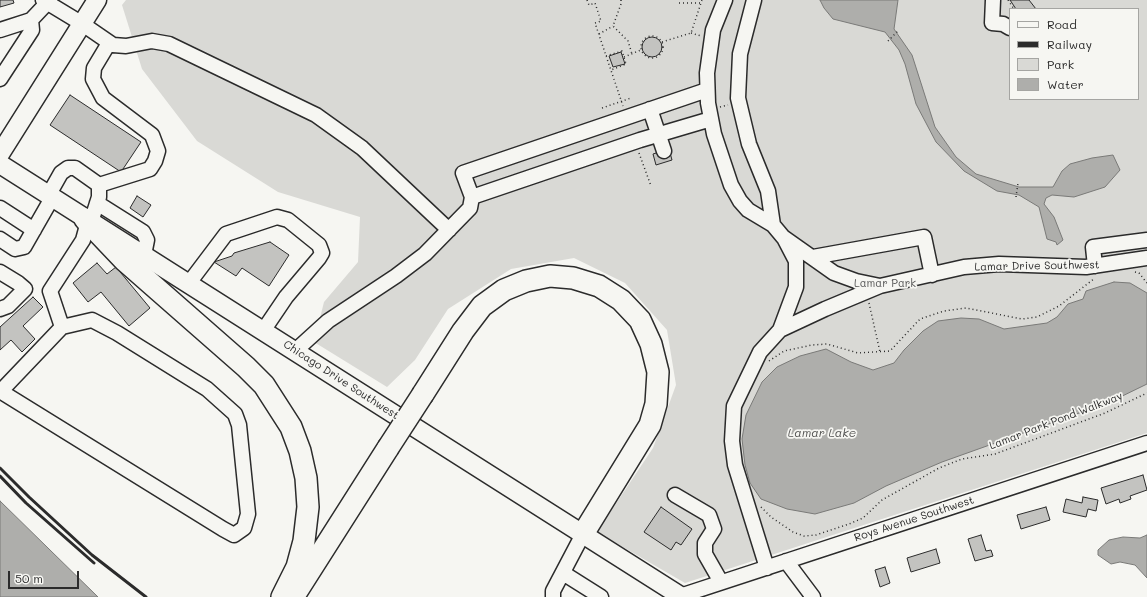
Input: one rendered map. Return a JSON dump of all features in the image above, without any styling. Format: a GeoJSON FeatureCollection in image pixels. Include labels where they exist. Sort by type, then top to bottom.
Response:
{"type":"FeatureCollection","features":[{"type":"Feature","properties":{"kind":"highway"},"geometry":{"type":"LineString","coordinates":[[91,215],[124,260],[246,367],[268,390],[291,427],[303,464],[308,507],[304,541],[297,567],[282,597]]}},
{"type":"Feature","properties":{"kind":"highway"},"geometry":{"type":"LineString","coordinates":[[293,597],[463,331],[482,306],[504,290],[526,281],[550,276],[573,278],[599,286],[621,300],[640,320],[651,344],[658,372],[656,404],[650,425],[583,534]]}},
{"type":"Feature","properties":{"kind":"main road"},"geometry":{"type":"LineString","coordinates":[[0,154],[81,23],[97,0]]}},
{"type":"Feature","properties":{"kind":"main road","name":"Chicago Drive Southwest"},"geometry":{"type":"LineString","coordinates":[[0,164],[50,197],[91,215],[144,255],[681,596]]}},
{"type":"Feature","properties":{"kind":"street","name":"Lamar Drive Southwest"},"geometry":{"type":"LineString","coordinates":[[725,0],[713,30],[707,74],[707,90],[710,114],[722,162],[731,185],[740,201],[748,210],[773,225],[783,237],[834,273],[856,281],[880,286]]}},
{"type":"Feature","properties":{"kind":"street"},"geometry":{"type":"LineString","coordinates":[[754,0],[740,54],[738,77],[739,102],[749,144],[768,191],[773,225]]}},
{"type":"Feature","properties":{"kind":"street"},"geometry":{"type":"LineString","coordinates":[[993,0],[992,23],[1009,26]]}},
{"type":"Feature","properties":{"kind":"street"},"geometry":{"type":"LineString","coordinates":[[0,30],[31,20],[47,1],[109,43],[118,46],[152,41],[169,44],[316,115],[362,148],[449,230]]}},
{"type":"Feature","properties":{"kind":"street"},"geometry":{"type":"LineString","coordinates":[[0,79],[32,30],[31,20]]}},
{"type":"Feature","properties":{"kind":"street"},"geometry":{"type":"LineString","coordinates":[[99,185],[150,169],[155,161],[158,151],[152,135],[103,98],[93,79],[94,68],[109,43]]}},
{"type":"Feature","properties":{"kind":"street"},"geometry":{"type":"LineString","coordinates":[[295,351],[328,321],[412,264],[449,230],[470,208],[472,197],[463,173],[707,90]]}},
{"type":"Feature","properties":{"kind":"street"},"geometry":{"type":"LineString","coordinates":[[650,109],[664,151]]}},
{"type":"Feature","properties":{"kind":"street"},"geometry":{"type":"LineString","coordinates":[[472,197],[659,134],[710,114]]}},
{"type":"Feature","properties":{"kind":"street"},"geometry":{"type":"LineString","coordinates":[[0,239],[20,249],[27,244],[61,173],[68,168],[75,168],[99,185]]}},
{"type":"Feature","properties":{"kind":"street"},"geometry":{"type":"LineString","coordinates":[[62,327],[50,291],[84,240],[99,185]]}},
{"type":"Feature","properties":{"kind":"street"},"geometry":{"type":"LineString","coordinates":[[0,208],[34,230]]}},
{"type":"Feature","properties":{"kind":"street"},"geometry":{"type":"LineString","coordinates":[[189,283],[226,234],[277,217],[288,220],[319,245],[322,253],[286,296],[263,331]]}},
{"type":"Feature","properties":{"kind":"street"},"geometry":{"type":"LineString","coordinates":[[780,330],[796,287],[796,261],[783,237]]}},
{"type":"Feature","properties":{"kind":"street"},"geometry":{"type":"LineString","coordinates":[[813,257],[924,237],[932,275]]}},
{"type":"Feature","properties":{"kind":"street"},"geometry":{"type":"LineString","coordinates":[[1096,271],[1093,247],[1147,240]]}},
{"type":"Feature","properties":{"kind":"street","name":"Lamar Drive Southwest"},"geometry":{"type":"LineString","coordinates":[[767,568],[735,465],[732,441],[734,406],[760,352],[780,330],[880,286],[964,267],[999,264],[1077,267],[1096,271],[1147,258]]}},
{"type":"Feature","properties":{"kind":"street"},"geometry":{"type":"LineString","coordinates":[[0,272],[25,289],[8,306],[0,309]]}},
{"type":"Feature","properties":{"kind":"street"},"geometry":{"type":"LineString","coordinates":[[92,320],[117,333],[207,389],[234,414],[239,425],[248,514],[244,528],[234,535],[223,529],[0,391],[62,327],[92,320]]}},
{"type":"Feature","properties":{"kind":"street","name":"Roys Avenue Southwest"},"geometry":{"type":"LineString","coordinates":[[681,596],[1147,443]]}},
{"type":"Feature","properties":{"kind":"street"},"geometry":{"type":"LineString","coordinates":[[675,495],[709,515],[714,529],[705,543],[705,554],[721,582]]}},
{"type":"Feature","properties":{"kind":"street"},"geometry":{"type":"LineString","coordinates":[[554,597],[554,591],[583,534]]}},
{"type":"Feature","properties":{"kind":"street"},"geometry":{"type":"LineString","coordinates":[[786,561],[813,597]]}},
{"type":"Feature","properties":{"kind":"street"},"geometry":{"type":"LineString","coordinates":[[563,573],[601,597]]}},
{"type":"Feature","properties":{"kind":"path"},"geometry":{"type":"LineString","coordinates":[[587,0],[589,5],[595,3],[601,21],[595,23],[627,116]]}},
{"type":"Feature","properties":{"kind":"path"},"geometry":{"type":"LineString","coordinates":[[599,34],[613,26],[621,0]]}},
{"type":"Feature","properties":{"kind":"path"},"geometry":{"type":"LineString","coordinates":[[662,42],[691,33],[702,0]]}},
{"type":"Feature","properties":{"kind":"path"},"geometry":{"type":"LineString","coordinates":[[679,2],[701,3]]}},
{"type":"Feature","properties":{"kind":"path"},"geometry":{"type":"LineString","coordinates":[[613,26],[628,41],[632,54]]}},
{"type":"Feature","properties":{"kind":"path"},"geometry":{"type":"LineString","coordinates":[[888,41],[899,30]]}},
{"type":"Feature","properties":{"kind":"path"},"geometry":{"type":"LineString","coordinates":[[653,35],[662,42],[663,49],[656,57],[645,56],[641,50],[641,43],[646,37],[653,35]]}},
{"type":"Feature","properties":{"kind":"path"},"geometry":{"type":"LineString","coordinates":[[606,56],[622,50],[626,64],[611,70]]}},
{"type":"Feature","properties":{"kind":"path"},"geometry":{"type":"LineString","coordinates":[[624,57],[641,50]]}},
{"type":"Feature","properties":{"kind":"path"},"geometry":{"type":"LineString","coordinates":[[602,108],[631,98]]}},
{"type":"Feature","properties":{"kind":"path"},"geometry":{"type":"LineString","coordinates":[[710,114],[739,102]]}},
{"type":"Feature","properties":{"kind":"path"},"geometry":{"type":"LineString","coordinates":[[635,142],[651,186]]}},
{"type":"Feature","properties":{"kind":"path"},"geometry":{"type":"LineString","coordinates":[[1016,197],[1018,183]]}},
{"type":"Feature","properties":{"kind":"path"},"geometry":{"type":"LineString","coordinates":[[764,364],[784,351],[812,345],[827,344],[858,353],[890,351],[920,319],[944,311],[966,308],[1022,319],[1038,317],[1058,306],[1096,271]]}},
{"type":"Feature","properties":{"kind":"path"},"geometry":{"type":"LineString","coordinates":[[1132,271],[1139,273],[1147,283]]}},
{"type":"Feature","properties":{"kind":"path","name":"Lamar Park Pond Walkway"},"geometry":{"type":"LineString","coordinates":[[760,506],[771,517],[793,532],[804,536],[816,535],[863,518],[882,500],[939,468],[962,459],[995,454],[1124,405],[1147,393]]}},
{"type":"Feature","properties":{"kind":"green space","name":"Lamar Park"},"geometry":{"type":"Polygon","coordinates":[[[126,0],[1147,0],[1147,433],[685,583],[597,532],[653,448],[676,385],[667,330],[625,283],[574,258],[511,269],[448,309],[415,360],[387,387],[314,342],[324,302],[358,262],[360,217],[278,192],[197,141],[142,69],[122,5],[126,0]]]}},
{"type":"Feature","properties":{"kind":"water"},"geometry":{"type":"Polygon","coordinates":[[[820,0],[898,0],[894,29],[912,55],[935,127],[956,157],[976,174],[1019,187],[1053,187],[1062,171],[1070,164],[1092,158],[1113,155],[1120,170],[1105,187],[1074,197],[1052,195],[1046,198],[1044,204],[1054,217],[1063,240],[1057,245],[1056,242],[1047,239],[1039,207],[1019,195],[997,191],[964,171],[936,142],[916,104],[905,64],[899,50],[885,32],[833,19],[824,8],[820,0]]]}},
{"type":"Feature","properties":{"kind":"water","name":"Lamar Lake"},"geometry":{"type":"Polygon","coordinates":[[[1114,282],[1130,283],[1147,293],[1147,384],[1110,402],[942,462],[886,486],[854,503],[815,514],[787,509],[761,499],[750,483],[745,465],[742,439],[746,415],[762,382],[777,367],[800,356],[826,349],[851,362],[873,370],[894,363],[904,350],[923,331],[938,321],[961,318],[979,319],[1004,329],[1047,323],[1057,317],[1068,304],[1083,299],[1086,291],[1114,282]]]}},
{"type":"Feature","properties":{"kind":"water"},"geometry":{"type":"Polygon","coordinates":[[[0,501],[98,597],[0,597],[0,501]]]}},
{"type":"Feature","properties":{"kind":"water"},"geometry":{"type":"Polygon","coordinates":[[[1147,535],[1147,578],[1135,565],[1120,562],[1111,564],[1098,555],[1098,550],[1109,540],[1123,537],[1140,538],[1147,535]]]}},
{"type":"Feature","properties":{"kind":"building"},"geometry":{"type":"Polygon","coordinates":[[[0,0],[13,0],[14,3],[0,7],[0,0]]]}},
{"type":"Feature","properties":{"kind":"building"},"geometry":{"type":"Polygon","coordinates":[[[1010,0],[1029,0],[1035,8],[1015,8],[1010,0]]]}},
{"type":"Feature","properties":{"kind":"building"},"geometry":{"type":"Polygon","coordinates":[[[648,37],[656,37],[662,43],[662,51],[656,57],[648,57],[642,51],[642,43],[648,37]]]}},
{"type":"Feature","properties":{"kind":"building"},"geometry":{"type":"Polygon","coordinates":[[[621,52],[625,64],[613,67],[609,56],[621,52]]]}},
{"type":"Feature","properties":{"kind":"building"},"geometry":{"type":"Polygon","coordinates":[[[70,95],[141,142],[121,172],[50,125],[70,95]]]}},
{"type":"Feature","properties":{"kind":"building"},"geometry":{"type":"Polygon","coordinates":[[[669,149],[672,160],[656,165],[653,154],[669,149]]]}},
{"type":"Feature","properties":{"kind":"building"},"geometry":{"type":"Polygon","coordinates":[[[137,196],[151,205],[143,217],[130,208],[137,196]]]}},
{"type":"Feature","properties":{"kind":"building"},"geometry":{"type":"Polygon","coordinates":[[[270,242],[289,255],[269,286],[242,268],[236,276],[214,262],[232,256],[234,253],[270,242]]]}},
{"type":"Feature","properties":{"kind":"building"},"geometry":{"type":"Polygon","coordinates":[[[97,263],[107,274],[116,267],[150,308],[129,326],[101,292],[88,302],[73,283],[97,263]]]}},
{"type":"Feature","properties":{"kind":"building"},"geometry":{"type":"Polygon","coordinates":[[[33,297],[43,307],[23,326],[35,339],[22,352],[11,340],[0,350],[0,327],[33,297]]]}},
{"type":"Feature","properties":{"kind":"building"},"geometry":{"type":"Polygon","coordinates":[[[1143,475],[1147,490],[1130,496],[1131,499],[1120,503],[1119,499],[1106,504],[1101,488],[1143,475]]]}},
{"type":"Feature","properties":{"kind":"building"},"geometry":{"type":"Polygon","coordinates":[[[1083,497],[1098,500],[1096,511],[1088,509],[1086,517],[1063,512],[1066,499],[1082,503],[1083,497]]]}},
{"type":"Feature","properties":{"kind":"building"},"geometry":{"type":"Polygon","coordinates":[[[661,507],[692,529],[681,545],[676,542],[671,550],[644,532],[661,507]]]}},
{"type":"Feature","properties":{"kind":"building"},"geometry":{"type":"Polygon","coordinates":[[[1046,507],[1050,520],[1021,529],[1017,515],[1046,507]]]}},
{"type":"Feature","properties":{"kind":"building"},"geometry":{"type":"Polygon","coordinates":[[[981,535],[986,551],[991,550],[993,556],[975,561],[968,539],[981,535]]]}},
{"type":"Feature","properties":{"kind":"building"},"geometry":{"type":"Polygon","coordinates":[[[936,549],[940,563],[911,572],[907,558],[936,549]]]}},
{"type":"Feature","properties":{"kind":"building"},"geometry":{"type":"Polygon","coordinates":[[[885,567],[890,583],[880,587],[875,570],[885,567]]]}},
{"type":"Feature","properties":{"kind":"railway"},"geometry":{"type":"LineString","coordinates":[[0,468],[92,555],[146,597]]}},
{"type":"Feature","properties":{"kind":"railway"},"geometry":{"type":"LineString","coordinates":[[0,476],[26,503],[94,563]]}}]}
